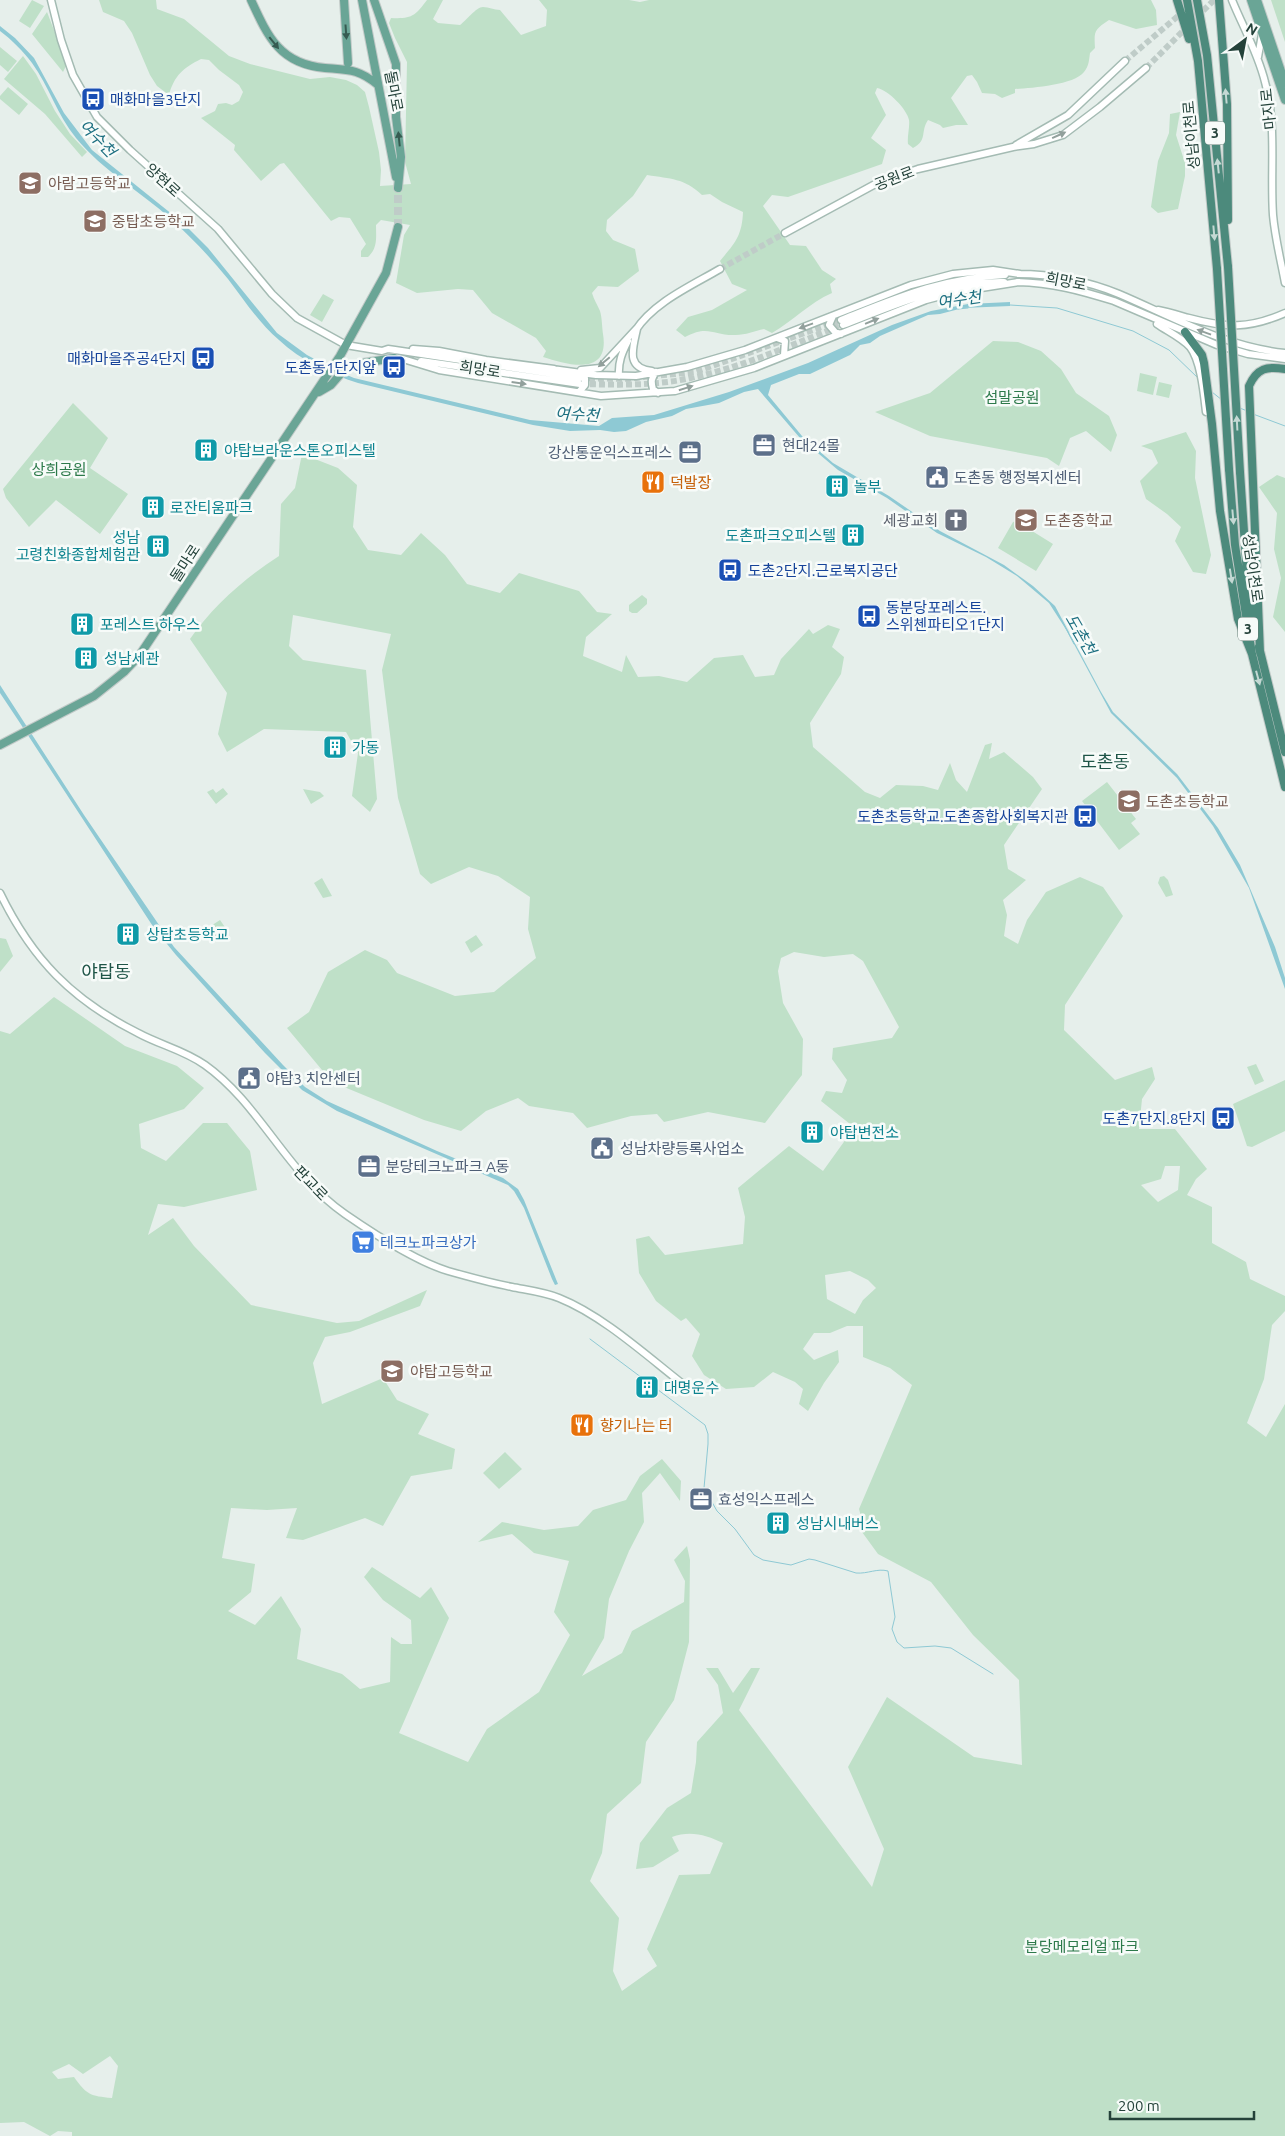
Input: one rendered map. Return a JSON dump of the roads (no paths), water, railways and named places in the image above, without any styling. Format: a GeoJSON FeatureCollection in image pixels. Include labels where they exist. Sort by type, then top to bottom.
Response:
{"type":"FeatureCollection","features":[{"type":"Feature","properties":{"kind":"highway"},"geometry":{"type":"LineString","coordinates":[[1177,0],[1188,32],[1203,115]]}},
{"type":"Feature","properties":{"kind":"highway","name":"성남이천로"},"geometry":{"type":"LineString","coordinates":[[1187,0],[1198,61],[1217,269],[1235,545],[1252,654],[1285,787]]}},
{"type":"Feature","properties":{"kind":"highway","name":"성남이천로"},"geometry":{"type":"LineString","coordinates":[[1197,0],[1206,55],[1228,267],[1247,576],[1260,652],[1285,752]]}},
{"type":"Feature","properties":{"kind":"highway"},"geometry":{"type":"LineString","coordinates":[[1218,3],[1227,104],[1228,267]]}},
{"type":"Feature","properties":{"kind":"highway"},"geometry":{"type":"LineString","coordinates":[[1185,332],[1202,355],[1212,424],[1220,510],[1238,619],[1252,654]]}},
{"type":"Feature","properties":{"kind":"highway"},"geometry":{"type":"LineString","coordinates":[[1260,652],[1249,386],[1260,370],[1274,367],[1285,368]]}},
{"type":"Feature","properties":{"kind":"main road","name":"양현로"},"geometry":{"type":"LineString","coordinates":[[51,0],[61,40],[74,75],[97,117],[130,150],[218,229],[272,294],[297,318],[346,345]]}},
{"type":"Feature","properties":{"kind":"main road"},"geometry":{"type":"LineString","coordinates":[[251,0],[264,29],[274,44],[286,56],[302,64],[355,71],[378,85]]}},
{"type":"Feature","properties":{"kind":"main road"},"geometry":{"type":"LineString","coordinates":[[344,0],[348,63]]}},
{"type":"Feature","properties":{"kind":"main road","name":"돌마로"},"geometry":{"type":"LineString","coordinates":[[362,0],[398,188],[400,157],[396,117],[396,64],[374,0]]}},
{"type":"Feature","properties":{"kind":"main road","name":"마지로"},"geometry":{"type":"LineString","coordinates":[[1232,0],[1242,27],[1258,58],[1266,83],[1271,117],[1274,216],[1285,284]]}},
{"type":"Feature","properties":{"kind":"main road"},"geometry":{"type":"LineString","coordinates":[[1251,0],[1285,100]]}},
{"type":"Feature","properties":{"kind":"main road"},"geometry":{"type":"LineString","coordinates":[[1257,0],[1285,83]]}},
{"type":"Feature","properties":{"kind":"main road"},"geometry":{"type":"LineString","coordinates":[[1258,58],[1262,32]]}},
{"type":"Feature","properties":{"kind":"main road","name":"공원로"},"geometry":{"type":"LineString","coordinates":[[1013,146],[1068,115],[1125,61]]}},
{"type":"Feature","properties":{"kind":"main road","name":"공원로"},"geometry":{"type":"LineString","coordinates":[[784,233],[879,182],[918,168],[1013,146],[1034,144],[1063,135],[1146,68]]}},
{"type":"Feature","properties":{"kind":"main road"},"geometry":{"type":"LineString","coordinates":[[346,345],[386,273],[398,227]]}},
{"type":"Feature","properties":{"kind":"main road"},"geometry":{"type":"LineString","coordinates":[[315,394],[331,385],[344,370],[395,354],[439,351],[486,360],[573,371],[600,368],[649,315],[668,300],[720,269]]}},
{"type":"Feature","properties":{"kind":"main road"},"geometry":{"type":"LineString","coordinates":[[638,327],[632,356],[635,365],[650,371],[686,368],[745,350],[911,285],[953,274],[993,270],[1020,274]]}},
{"type":"Feature","properties":{"kind":"main road","name":"희망로"},"geometry":{"type":"LineString","coordinates":[[1285,353],[1274,352],[1218,337],[1100,288],[1057,277],[1020,274],[975,277],[943,283],[906,294],[842,322],[929,292],[976,282],[1019,282],[1064,286],[1114,301],[1217,345],[1248,354],[1285,359]]}},
{"type":"Feature","properties":{"kind":"main road"},"geometry":{"type":"LineString","coordinates":[[403,359],[439,370],[601,396],[675,391],[754,368],[933,298],[1019,282]]}},
{"type":"Feature","properties":{"kind":"main road"},"geometry":{"type":"LineString","coordinates":[[1150,309],[1237,327],[1274,318],[1285,313]]}},
{"type":"Feature","properties":{"kind":"main road"},"geometry":{"type":"LineString","coordinates":[[833,316],[829,324],[835,332],[841,334]]}},
{"type":"Feature","properties":{"kind":"main road"},"geometry":{"type":"LineString","coordinates":[[1146,316],[1189,346],[1194,354],[1204,390],[1206,412]]}},
{"type":"Feature","properties":{"kind":"main road"},"geometry":{"type":"LineString","coordinates":[[620,376],[621,354],[638,327]]}},
{"type":"Feature","properties":{"kind":"main road"},"geometry":{"type":"LineString","coordinates":[[775,338],[781,338],[785,341],[784,355]]}},
{"type":"Feature","properties":{"kind":"main road","name":"희망로"},"geometry":{"type":"LineString","coordinates":[[346,345],[382,352],[387,356],[395,354],[580,378]]}},
{"type":"Feature","properties":{"kind":"main road","name":"돌마로"},"geometry":{"type":"LineString","coordinates":[[0,745],[94,696],[124,672],[139,656],[326,379],[346,345]]}},
{"type":"Feature","properties":{"kind":"main road","name":"희망로"},"geometry":{"type":"LineString","coordinates":[[395,354],[403,359],[580,378]]}},
{"type":"Feature","properties":{"kind":"main road"},"geometry":{"type":"LineString","coordinates":[[552,368],[584,378],[586,385],[579,392]]}},
{"type":"Feature","properties":{"kind":"main road"},"geometry":{"type":"LineString","coordinates":[[580,378],[636,376],[666,370]]}},
{"type":"Feature","properties":{"kind":"main road"},"geometry":{"type":"LineString","coordinates":[[656,372],[651,379],[651,384],[652,389],[658,393]]}},
{"type":"Feature","properties":{"kind":"main road","name":"판교로"},"geometry":{"type":"LineString","coordinates":[[0,893],[13,921],[64,984],[115,1022],[172,1047],[205,1065],[234,1092],[308,1183],[345,1214],[412,1255],[447,1271],[560,1299],[589,1314],[688,1388]]}},
{"type":"Feature","properties":{"kind":"water"},"geometry":{"type":"Polygon","coordinates":[[[0,26],[15,38],[34,58],[64,113],[92,150],[183,223],[208,248],[277,333],[307,355],[354,378],[530,420],[599,426],[612,418],[654,415],[729,392],[808,363],[892,325],[931,311],[968,304],[1010,302],[1010,306],[963,308],[928,315],[880,336],[870,343],[860,345],[850,355],[810,374],[799,374],[771,385],[768,395],[802,436],[833,463],[889,496],[940,531],[1004,565],[1033,586],[1055,606],[1113,712],[1177,774],[1218,828],[1240,865],[1275,947],[1285,978],[1285,989],[1249,888],[1213,826],[1177,778],[1111,713],[1067,631],[1049,603],[1017,576],[986,557],[937,533],[887,498],[838,470],[800,438],[758,389],[744,392],[719,403],[686,409],[672,416],[646,422],[626,431],[570,431],[533,425],[358,383],[316,366],[287,347],[258,319],[215,263],[178,226],[87,150],[69,129],[32,63],[0,31],[0,26]]]}},
{"type":"Feature","properties":{"kind":"water"},"geometry":{"type":"Polygon","coordinates":[[[0,685],[84,815],[174,947],[283,1065],[305,1087],[327,1101],[437,1151],[503,1178],[518,1189],[558,1284],[555,1285],[552,1279],[524,1208],[508,1185],[337,1111],[302,1090],[265,1053],[154,928],[0,693],[0,685]]]}},
{"type":"Feature","properties":{"kind":"waterway","name":"여수천"},"geometry":{"type":"LineString","coordinates":[[1010,305],[1057,308],[1133,331],[1169,350],[1198,378]]}},
{"type":"Feature","properties":{"kind":"waterway","name":"여수천"},"geometry":{"type":"LineString","coordinates":[[958,309],[968,308]]}},
{"type":"Feature","properties":{"kind":"waterway","name":"여수천"},"geometry":{"type":"LineString","coordinates":[[1212,392],[1222,400]]}},
{"type":"Feature","properties":{"kind":"waterway","name":"여수천"},"geometry":{"type":"LineString","coordinates":[[1240,408],[1247,411]]}},
{"type":"Feature","properties":{"kind":"waterway","name":"여수천"},"geometry":{"type":"LineString","coordinates":[[1253,414],[1285,426]]}},
{"type":"Feature","properties":{"kind":"waterway","name":"도촌천"},"geometry":{"type":"LineString","coordinates":[[1063,623],[1074,644]]}},
{"type":"Feature","properties":{"kind":"waterway"},"geometry":{"type":"LineString","coordinates":[[590,1339],[705,1425],[708,1434],[708,1444],[704,1488],[717,1511],[735,1529],[754,1555],[763,1560],[791,1565],[809,1559],[815,1560],[856,1573],[888,1571],[895,1617],[892,1629],[897,1642],[904,1648],[935,1646],[951,1648],[993,1674]]}},
{"type":"Feature","properties":{"kind":"tunnel"},"geometry":{"type":"LineString","coordinates":[[1125,61],[1197,0]]}},
{"type":"Feature","properties":{"kind":"tunnel"},"geometry":{"type":"LineString","coordinates":[[1146,68],[1214,0]]}},
{"type":"Feature","properties":{"kind":"tunnel"},"geometry":{"type":"LineString","coordinates":[[398,188],[398,227]]}},
{"type":"Feature","properties":{"kind":"tunnel"},"geometry":{"type":"LineString","coordinates":[[720,269],[785,233]]}},
{"type":"Feature","properties":{"kind":"tunnel"},"geometry":{"type":"LineString","coordinates":[[580,378],[624,379],[695,372],[841,320]]}},
{"type":"Feature","properties":{"kind":"tunnel"},"geometry":{"type":"LineString","coordinates":[[581,384],[624,385],[695,377],[752,360],[843,325]]}},
{"type":"Feature","properties":{"kind":"place","name":"매화마을3단지"},"geometry":{"type":"Point","coordinates":[93,99]}},
{"type":"Feature","properties":{"kind":"place","name":"아람고등학교"},"geometry":{"type":"Point","coordinates":[30,183]}},
{"type":"Feature","properties":{"kind":"place","name":"중탑초등학교"},"geometry":{"type":"Point","coordinates":[95,221]}},
{"type":"Feature","properties":{"kind":"place","name":"매화마을주공4단지"},"geometry":{"type":"Point","coordinates":[203,358]}},
{"type":"Feature","properties":{"kind":"place","name":"도촌동1단지앞"},"geometry":{"type":"Point","coordinates":[394,367]}},
{"type":"Feature","properties":{"kind":"place","name":"현대24몰"},"geometry":{"type":"Point","coordinates":[764,445]}},
{"type":"Feature","properties":{"kind":"place","name":"야탑브라운스톤오피스텔"},"geometry":{"type":"Point","coordinates":[206,450]}},
{"type":"Feature","properties":{"kind":"place","name":"강산통운익스프레스"},"geometry":{"type":"Point","coordinates":[690,452]}},
{"type":"Feature","properties":{"kind":"place","name":"도촌동 행정복지센터"},"geometry":{"type":"Point","coordinates":[937,477]}},
{"type":"Feature","properties":{"kind":"place","name":"덕발장"},"geometry":{"type":"Point","coordinates":[653,482]}},
{"type":"Feature","properties":{"kind":"place","name":"놀부"},"geometry":{"type":"Point","coordinates":[837,486]}},
{"type":"Feature","properties":{"kind":"place","name":"로잔티움파크"},"geometry":{"type":"Point","coordinates":[153,507]}},
{"type":"Feature","properties":{"kind":"place","name":"세광교회"},"geometry":{"type":"Point","coordinates":[956,520]}},
{"type":"Feature","properties":{"kind":"place","name":"도촌중학교"},"geometry":{"type":"Point","coordinates":[1026,520]}},
{"type":"Feature","properties":{"kind":"place","name":"도촌파크오피스텔"},"geometry":{"type":"Point","coordinates":[853,535]}},
{"type":"Feature","properties":{"kind":"place","name":"성남 고령친화종합체험관"},"geometry":{"type":"Point","coordinates":[158,546]}},
{"type":"Feature","properties":{"kind":"place","name":"도촌2단지.근로복지공단"},"geometry":{"type":"Point","coordinates":[730,570]}},
{"type":"Feature","properties":{"kind":"place","name":"동분당포레스트. 스위첸파티오1단지"},"geometry":{"type":"Point","coordinates":[869,616]}},
{"type":"Feature","properties":{"kind":"place","name":"포레스트 하우스"},"geometry":{"type":"Point","coordinates":[82,624]}},
{"type":"Feature","properties":{"kind":"place","name":"성남세관"},"geometry":{"type":"Point","coordinates":[86,658]}},
{"type":"Feature","properties":{"kind":"place","name":"가동"},"geometry":{"type":"Point","coordinates":[335,747]}},
{"type":"Feature","properties":{"kind":"place","name":"도촌초등학교"},"geometry":{"type":"Point","coordinates":[1129,801]}},
{"type":"Feature","properties":{"kind":"place","name":"도촌초등학교.도촌종합사회복지관"},"geometry":{"type":"Point","coordinates":[1085,816]}},
{"type":"Feature","properties":{"kind":"place","name":"상탑초등학교"},"geometry":{"type":"Point","coordinates":[128,934]}},
{"type":"Feature","properties":{"kind":"place","name":"야탑3 치안센터"},"geometry":{"type":"Point","coordinates":[249,1078]}},
{"type":"Feature","properties":{"kind":"place","name":"도촌7단지.8단지"},"geometry":{"type":"Point","coordinates":[1223,1118]}},
{"type":"Feature","properties":{"kind":"place","name":"야탑변전소"},"geometry":{"type":"Point","coordinates":[812,1132]}},
{"type":"Feature","properties":{"kind":"place","name":"성남차량등록사업소"},"geometry":{"type":"Point","coordinates":[602,1148]}},
{"type":"Feature","properties":{"kind":"place","name":"분당테크노파크 A동"},"geometry":{"type":"Point","coordinates":[369,1166]}},
{"type":"Feature","properties":{"kind":"place","name":"테크노파크상가"},"geometry":{"type":"Point","coordinates":[363,1242]}},
{"type":"Feature","properties":{"kind":"place","name":"야탑고등학교"},"geometry":{"type":"Point","coordinates":[392,1371]}},
{"type":"Feature","properties":{"kind":"place","name":"대명운수"},"geometry":{"type":"Point","coordinates":[647,1387]}},
{"type":"Feature","properties":{"kind":"place","name":"향기나는 터"},"geometry":{"type":"Point","coordinates":[582,1425]}},
{"type":"Feature","properties":{"kind":"place","name":"효성익스프레스"},"geometry":{"type":"Point","coordinates":[701,1499]}},
{"type":"Feature","properties":{"kind":"place","name":"성남시내버스"},"geometry":{"type":"Point","coordinates":[778,1523]}},
{"type":"Feature","properties":{"kind":"district","name":"도촌동"},"geometry":{"type":"Point","coordinates":[1105,761]}},
{"type":"Feature","properties":{"kind":"district","name":"야탑동"},"geometry":{"type":"Point","coordinates":[106,971]}},
{"type":"Feature","properties":{"kind":"park label","name":"섬말공원"},"geometry":{"type":"Point","coordinates":[1012,397]}},
{"type":"Feature","properties":{"kind":"park label","name":"상희공원"},"geometry":{"type":"Point","coordinates":[59,469]}},
{"type":"Feature","properties":{"kind":"park label","name":"분당메모리얼 파크"},"geometry":{"type":"Point","coordinates":[1082,1946]}}]}
